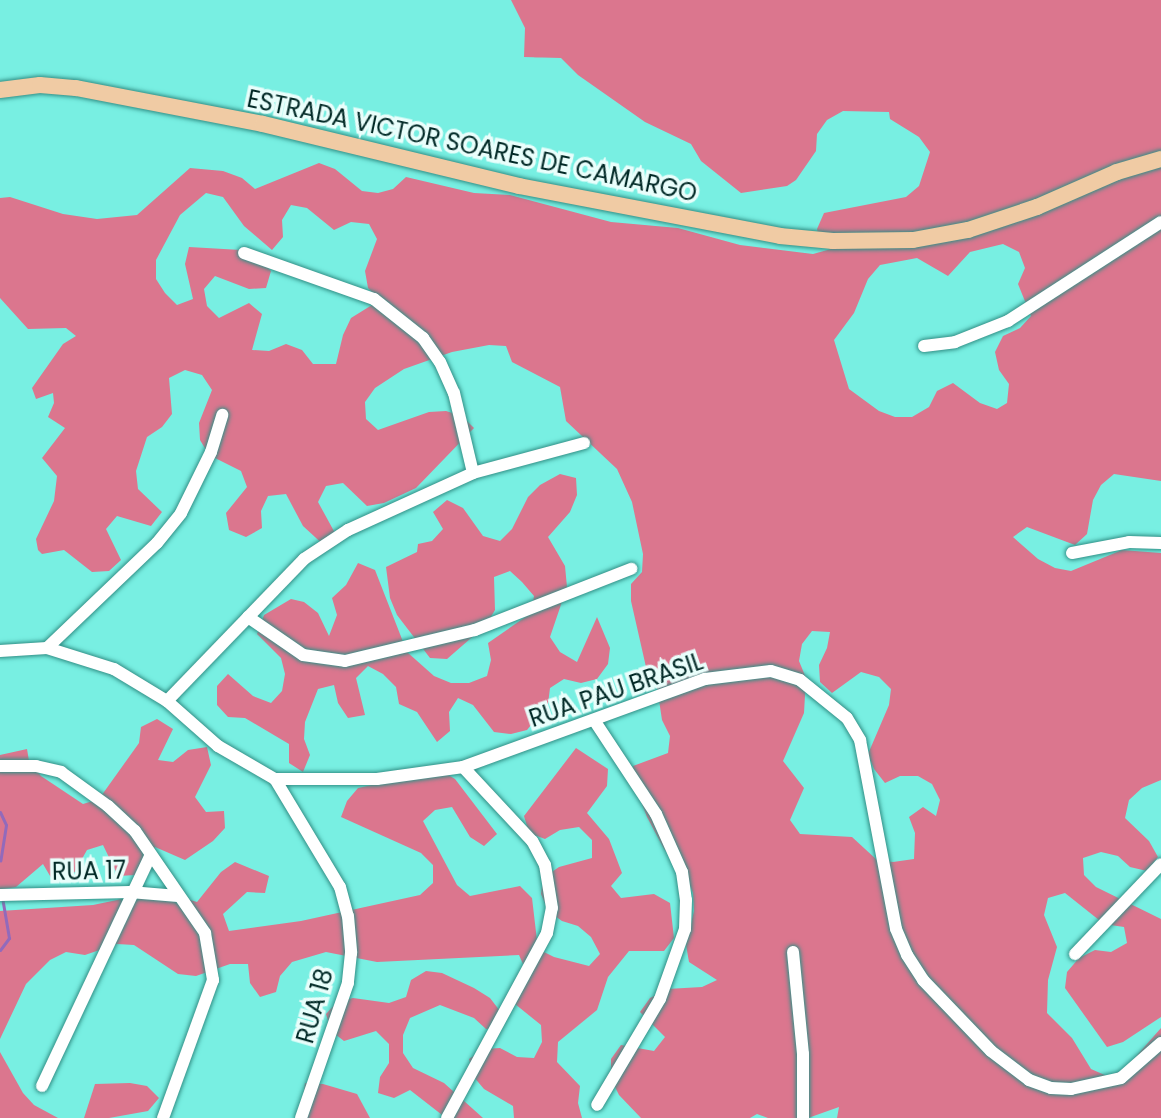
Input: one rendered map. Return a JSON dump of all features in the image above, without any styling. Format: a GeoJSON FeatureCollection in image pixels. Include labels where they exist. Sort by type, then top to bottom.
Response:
{"type":"FeatureCollection","features":[{"type":"Feature","properties":{"kind":"main road","name":"ESTRADA VICTOR SOARES DE CAMARGO"},"geometry":{"type":"LineString","coordinates":[[0,90],[40,85],[76,88],[263,124],[519,186],[780,236],[833,241],[913,240],[968,230],[1037,207],[1117,172],[1161,159]]}},
{"type":"Feature","properties":{"kind":"street"},"geometry":{"type":"LineString","coordinates":[[924,346],[955,342],[1008,321],[1161,222]]}},
{"type":"Feature","properties":{"kind":"street"},"geometry":{"type":"LineString","coordinates":[[244,253],[374,299],[423,338],[440,362],[454,393],[473,473]]}},
{"type":"Feature","properties":{"kind":"street"},"geometry":{"type":"LineString","coordinates":[[47,648],[157,543],[181,513],[211,452],[222,415]]}},
{"type":"Feature","properties":{"kind":"street"},"geometry":{"type":"LineString","coordinates":[[167,701],[304,559],[348,530],[473,473],[584,443]]}},
{"type":"Feature","properties":{"kind":"street"},"geometry":{"type":"LineString","coordinates":[[1072,553],[1129,542],[1161,543]]}},
{"type":"Feature","properties":{"kind":"street"},"geometry":{"type":"LineString","coordinates":[[248,617],[303,655],[345,661],[475,630],[631,569]]}},
{"type":"Feature","properties":{"kind":"street"},"geometry":{"type":"LineString","coordinates":[[0,651],[47,648],[114,669],[167,701],[218,746],[275,779]]}},
{"type":"Feature","properties":{"kind":"street","name":"RUA PAU BRASIL"},"geometry":{"type":"LineString","coordinates":[[275,779],[377,779],[463,767],[705,679],[771,671],[800,680],[847,718],[860,740],[896,929],[907,955],[923,980],[991,1051],[1029,1080],[1051,1088],[1071,1089],[1121,1078],[1161,1043]]}},
{"type":"Feature","properties":{"kind":"street"},"geometry":{"type":"LineString","coordinates":[[594,720],[656,814],[682,872],[686,900],[685,929],[660,999],[597,1105]]}},
{"type":"Feature","properties":{"kind":"street"},"geometry":{"type":"LineString","coordinates":[[0,766],[36,766],[61,772],[99,799],[135,831],[205,933],[213,980],[163,1118]]}},
{"type":"Feature","properties":{"kind":"street"},"geometry":{"type":"LineString","coordinates":[[447,1118],[547,933],[552,908],[545,865],[532,841],[463,767]]}},
{"type":"Feature","properties":{"kind":"street","name":"RUA 18"},"geometry":{"type":"LineString","coordinates":[[275,779],[340,887],[348,916],[351,953],[348,983],[301,1118]]}},
{"type":"Feature","properties":{"kind":"street"},"geometry":{"type":"LineString","coordinates":[[42,1086],[130,892],[150,857]]}},
{"type":"Feature","properties":{"kind":"street"},"geometry":{"type":"LineString","coordinates":[[1075,954],[1161,864]]}},
{"type":"Feature","properties":{"kind":"street","name":"RUA 17"},"geometry":{"type":"LineString","coordinates":[[0,895],[130,892],[178,896]]}},
{"type":"Feature","properties":{"kind":"street"},"geometry":{"type":"LineString","coordinates":[[793,952],[803,1054],[803,1118]]}},
{"type":"Feature","properties":{"kind":"shaded area"},"geometry":{"type":"Polygon","coordinates":[[[511,0],[1161,0],[1161,481],[1114,474],[1101,485],[1093,500],[1087,534],[1075,545],[1027,527],[1013,537],[1038,559],[1055,568],[1071,571],[1122,550],[1161,553],[1161,780],[1142,788],[1129,800],[1125,818],[1149,841],[1158,857],[1147,871],[1130,867],[1118,856],[1101,852],[1083,858],[1084,875],[1096,887],[1161,919],[1161,1017],[1123,1042],[1107,1047],[1065,988],[1067,972],[1079,958],[1095,950],[1111,952],[1127,943],[1124,927],[1104,924],[1065,893],[1048,898],[1044,915],[1057,947],[1048,980],[1047,1013],[1072,1038],[1091,1069],[1107,1076],[1124,1070],[1161,1028],[1161,1118],[837,1118],[839,1107],[808,1118],[768,1118],[757,1114],[750,1118],[641,1118],[619,1095],[611,1079],[611,1059],[621,1045],[654,1051],[665,1037],[640,1012],[650,998],[667,989],[702,987],[717,980],[689,962],[686,945],[694,911],[693,893],[687,878],[664,849],[634,784],[633,766],[668,753],[670,736],[662,720],[657,687],[646,667],[631,601],[631,584],[642,572],[643,554],[632,502],[617,469],[566,421],[560,387],[512,362],[506,346],[489,345],[452,352],[404,369],[375,388],[365,402],[366,419],[378,430],[429,412],[446,411],[462,416],[474,428],[416,488],[384,503],[367,506],[343,483],[326,486],[318,502],[335,533],[327,548],[303,526],[286,494],[268,496],[261,511],[262,528],[246,537],[229,530],[226,513],[247,487],[241,471],[209,455],[200,440],[199,423],[212,390],[202,375],[185,370],[169,378],[172,414],[162,427],[147,437],[136,471],[138,489],[162,512],[151,526],[117,516],[106,529],[121,560],[109,571],[92,572],[64,550],[42,554],[38,550],[36,539],[54,501],[57,476],[42,458],[65,428],[48,417],[54,403],[53,393],[36,399],[32,388],[63,344],[76,336],[66,328],[28,329],[0,298],[0,198],[10,197],[63,214],[97,219],[137,215],[190,168],[223,171],[242,178],[255,189],[319,163],[335,169],[362,191],[378,193],[393,189],[406,177],[474,193],[510,195],[611,222],[678,228],[740,245],[813,254],[831,249],[820,244],[817,229],[824,213],[906,197],[919,186],[930,152],[919,137],[890,119],[889,112],[843,111],[827,120],[817,134],[816,151],[796,180],[787,186],[741,193],[701,161],[691,144],[645,122],[578,75],[561,58],[524,57],[525,28],[511,0]],[[206,193],[180,215],[156,260],[156,279],[165,293],[177,305],[193,299],[185,264],[189,247],[241,250],[260,259],[271,271],[266,288],[249,289],[215,276],[204,289],[207,306],[219,318],[249,303],[262,314],[252,350],[269,351],[286,344],[302,350],[313,364],[336,364],[351,318],[380,300],[368,288],[365,271],[377,239],[369,224],[351,222],[334,230],[307,208],[291,205],[282,220],[283,237],[272,250],[244,226],[223,197],[206,193]],[[1003,244],[970,252],[948,276],[917,258],[880,265],[868,279],[854,313],[834,340],[849,389],[879,411],[895,417],[912,417],[929,407],[937,391],[953,383],[980,403],[997,409],[1007,403],[1009,384],[999,370],[995,352],[1003,336],[1020,328],[1031,316],[1018,284],[1025,268],[1019,252],[1003,244]],[[812,631],[802,644],[799,661],[806,678],[804,713],[783,761],[804,788],[790,820],[800,834],[852,837],[877,860],[893,862],[914,859],[915,833],[909,817],[923,807],[936,816],[940,800],[932,784],[918,776],[900,776],[885,783],[874,769],[868,754],[889,705],[891,689],[879,677],[861,672],[832,693],[820,682],[819,665],[830,632],[812,631]]]}},
{"type":"Feature","properties":{"kind":"shaded area"},"geometry":{"type":"Polygon","coordinates":[[[560,474],[576,478],[577,495],[570,512],[548,537],[565,566],[567,587],[550,637],[560,652],[577,662],[597,617],[610,648],[608,664],[597,679],[581,683],[564,679],[550,688],[548,704],[527,730],[511,734],[494,732],[473,705],[458,698],[449,712],[450,731],[437,742],[417,712],[399,704],[396,687],[383,674],[368,666],[356,678],[365,715],[348,718],[338,703],[334,685],[318,689],[305,722],[304,739],[310,755],[303,772],[289,763],[289,744],[245,718],[228,717],[217,705],[217,686],[228,674],[253,696],[271,703],[282,691],[285,674],[281,658],[257,634],[264,615],[291,599],[304,602],[318,613],[329,636],[337,615],[332,598],[346,585],[358,563],[375,570],[407,652],[434,676],[451,683],[469,683],[487,676],[491,660],[488,643],[531,613],[534,596],[522,582],[510,571],[494,577],[495,610],[486,625],[447,659],[430,658],[397,615],[390,598],[386,567],[417,552],[418,544],[432,541],[443,529],[433,512],[447,500],[463,508],[483,536],[500,541],[512,529],[528,497],[540,485],[560,474]]]}},
{"type":"Feature","properties":{"kind":"shaded area"},"geometry":{"type":"Polygon","coordinates":[[[157,719],[173,729],[158,760],[173,762],[188,750],[207,747],[211,765],[195,797],[206,812],[224,811],[225,828],[213,841],[185,860],[155,847],[136,875],[118,876],[103,845],[87,850],[70,880],[53,881],[43,864],[16,887],[0,890],[0,755],[27,749],[29,761],[41,776],[83,804],[99,799],[139,743],[141,727],[157,719]]]}},
{"type":"Feature","properties":{"kind":"shaded area"},"geometry":{"type":"Polygon","coordinates":[[[576,748],[608,769],[607,786],[587,813],[609,839],[622,873],[611,886],[621,898],[654,894],[670,903],[674,938],[664,951],[629,951],[608,977],[597,1010],[558,1042],[557,1062],[580,1086],[578,1103],[582,1118],[514,1118],[513,1106],[484,1089],[473,1076],[469,1059],[483,1049],[500,1048],[517,1057],[534,1058],[542,1042],[541,1025],[515,1004],[526,971],[519,955],[377,962],[326,952],[292,962],[280,976],[276,992],[260,997],[250,983],[248,964],[230,964],[196,976],[178,974],[134,945],[117,944],[85,955],[66,952],[50,960],[26,984],[0,1039],[0,911],[93,905],[160,891],[197,902],[221,872],[235,862],[269,876],[265,893],[247,892],[223,914],[229,931],[301,921],[420,895],[433,883],[433,865],[421,853],[341,817],[347,801],[358,788],[440,770],[455,779],[497,834],[484,846],[470,837],[452,807],[435,810],[423,821],[457,885],[470,896],[520,886],[532,898],[538,949],[554,957],[589,966],[600,954],[591,937],[578,926],[562,921],[548,911],[541,894],[543,878],[559,867],[592,858],[592,840],[579,827],[560,830],[545,839],[529,833],[524,816],[576,748]]]}},
{"type":"Feature","properties":{"kind":"shaded area"},"geometry":{"type":"Polygon","coordinates":[[[426,971],[442,973],[474,988],[490,998],[500,1011],[503,1028],[486,1029],[474,1018],[440,1005],[410,1018],[403,1035],[403,1053],[413,1068],[444,1083],[483,1118],[446,1118],[410,1090],[394,1098],[378,1093],[380,1077],[389,1063],[389,1044],[376,1031],[344,1041],[331,1031],[326,1014],[337,1002],[353,998],[389,1003],[406,997],[411,980],[426,971]]]}},
{"type":"Feature","properties":{"kind":"shaded area"},"geometry":{"type":"Polygon","coordinates":[[[0,1052],[23,1093],[34,1105],[58,1118],[0,1118],[0,1052]]]}},
{"type":"Feature","properties":{"kind":"shaded area"},"geometry":{"type":"Polygon","coordinates":[[[305,1083],[323,1084],[357,1094],[370,1118],[300,1118],[305,1083]]]}},
{"type":"Feature","properties":{"kind":"shaded area"},"geometry":{"type":"Polygon","coordinates":[[[95,1084],[147,1086],[159,1098],[148,1111],[109,1118],[84,1118],[95,1084]]]}},
{"type":"Feature","properties":{"kind":"waterway"},"geometry":{"type":"LineString","coordinates":[[0,812],[6,825],[0,861]]}},
{"type":"Feature","properties":{"kind":"waterway"},"geometry":{"type":"LineString","coordinates":[[0,950],[9,938],[2,897]]}}]}
